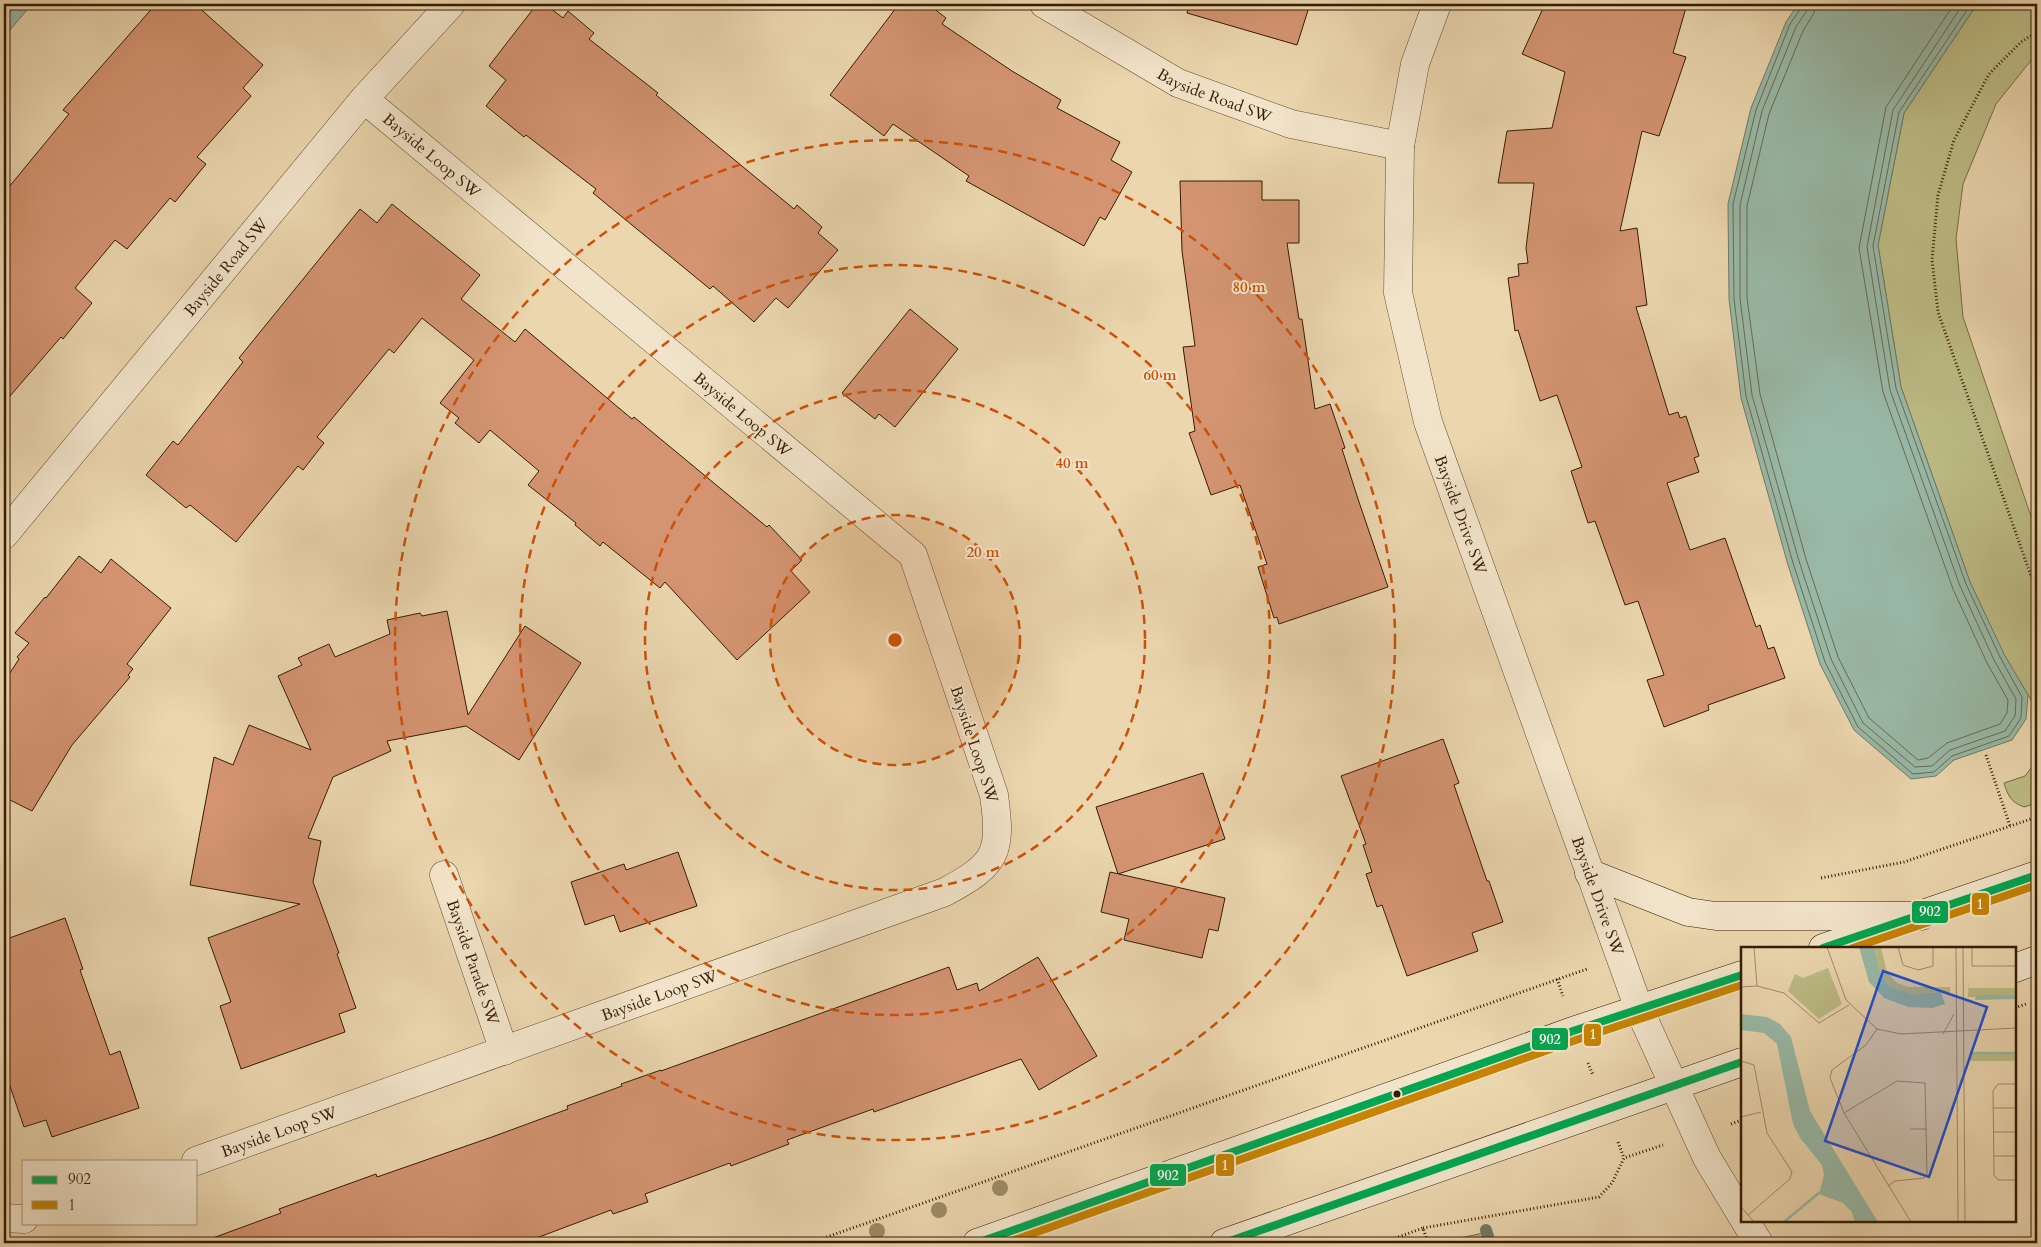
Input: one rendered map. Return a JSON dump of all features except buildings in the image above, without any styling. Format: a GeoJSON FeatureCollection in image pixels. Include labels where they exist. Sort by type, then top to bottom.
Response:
{"type":"FeatureCollection","features":[{"type":"Feature","properties":{"kind":"street","name":"Bayside Road SW"},"geometry":{"type":"LineString","coordinates":[[4,535],[364,99],[451,4]]}},
{"type":"Feature","properties":{"kind":"street","name":"Bayside Road SW"},"geometry":{"type":"LineString","coordinates":[[1044,4],[1178,82],[1291,124],[1400,146]]}},
{"type":"Feature","properties":{"kind":"street","name":"Bayside Drive SW"},"geometry":{"type":"LineString","coordinates":[[1437,4],[1415,64],[1400,146],[1398,293],[1428,422],[1639,1009],[1707,1158],[1741,1214]]}},
{"type":"Feature","properties":{"kind":"street","name":"Bayside Loop SW"},"geometry":{"type":"LineString","coordinates":[[198,1161],[945,892],[974,876],[994,854],[998,827],[994,795],[913,555],[364,99]]}},
{"type":"Feature","properties":{"kind":"street"},"geometry":{"type":"LineString","coordinates":[[1590,873],[1697,914],[1716,916],[1921,916]]}},
{"type":"Feature","properties":{"kind":"street","name":"Bayside Parade SW"},"geometry":{"type":"LineString","coordinates":[[444,875],[504,1051]]}},
{"type":"Feature","properties":{"kind":"street"},"geometry":{"type":"LineString","coordinates":[[1825,947],[1921,916],[2037,875]]}},
{"type":"Feature","properties":{"kind":"street"},"geometry":{"type":"LineString","coordinates":[[2016,968],[2037,960]]}},
{"type":"Feature","properties":{"kind":"street"},"geometry":{"type":"LineString","coordinates":[[976,1243],[1576,1030],[1741,975]]}},
{"type":"Feature","properties":{"kind":"street"},"geometry":{"type":"LineString","coordinates":[[1224,1243],[1741,1062]]}},
{"type":"Feature","properties":{"kind":"street"},"geometry":{"type":"LineString","coordinates":[[4,1218],[22,1218]]}},
{"type":"Feature","properties":{"kind":"street"},"geometry":{"type":"LineString","coordinates":[[1746,1222],[1759,1243]]}},
{"type":"Feature","properties":{"kind":"path"},"geometry":{"type":"LineString","coordinates":[[2037,32],[2021,42],[1989,74],[1954,140],[1938,195],[1932,260],[1938,312],[2037,593]]}},
{"type":"Feature","properties":{"kind":"path"},"geometry":{"type":"LineString","coordinates":[[1986,755],[2010,826]]}},
{"type":"Feature","properties":{"kind":"path"},"geometry":{"type":"LineString","coordinates":[[1817,879],[1904,862],[2037,817]]}},
{"type":"Feature","properties":{"kind":"path"},"geometry":{"type":"LineString","coordinates":[[810,1243],[1557,979],[1624,1158],[1612,1183],[1599,1197],[1423,1228],[1382,1243]]}},
{"type":"Feature","properties":{"kind":"path"},"geometry":{"type":"LineString","coordinates":[[1423,1228],[1428,1243]]}},
{"type":"Feature","properties":{"kind":"shaded area"},"geometry":{"type":"Polygon","coordinates":[[[1977,4],[2037,4],[2037,53],[1996,104],[1963,184],[1956,239],[1963,317],[2037,534],[2037,710],[2004,655],[1970,582],[1901,387],[1878,245],[1904,113],[1977,4]]]}},
{"type":"Feature","properties":{"kind":"shaded area"},"geometry":{"type":"Polygon","coordinates":[[[2037,760],[2037,803],[2024,807],[2011,798],[2004,783],[2025,776],[2037,760]]]}},
{"type":"Feature","properties":{"kind":"shaded area"},"geometry":{"type":"Polygon","coordinates":[[[1488,1232],[1492,1243],[1437,1243],[1488,1232]]]}},
{"type":"Feature","properties":{"kind":"water"},"geometry":{"type":"Polygon","coordinates":[[[4,4],[32,4],[4,37],[4,4]]]}},
{"type":"Feature","properties":{"kind":"water"},"geometry":{"type":"Polygon","coordinates":[[[1798,4],[1977,4],[1904,113],[1878,245],[1901,387],[1970,582],[2004,654],[2028,695],[2026,719],[2012,740],[1954,760],[1936,776],[1911,779],[1854,730],[1820,664],[1788,565],[1741,398],[1729,299],[1728,204],[1751,108],[1786,22],[1798,4]]]}},
{"type":"Feature","properties":{"kind":"waterway"},"geometry":{"type":"LineString","coordinates":[[1486,1230],[1490,1243]]}},
{"type":"Feature","properties":{"kind":"transit line","name":"902"},"geometry":{"type":"LineString","coordinates":[[1826,947],[2037,875]]}},
{"type":"Feature","properties":{"kind":"transit line","name":"1"},"geometry":{"type":"LineString","coordinates":[[1856,947],[2037,885]]}},
{"type":"Feature","properties":{"kind":"transit line","name":"902"},"geometry":{"type":"LineString","coordinates":[[977,1243],[1576,1030],[1741,975]]}},
{"type":"Feature","properties":{"kind":"transit line","name":"1"},"geometry":{"type":"LineString","coordinates":[[1006,1243],[1579,1039],[1741,985]]}},
{"type":"Feature","properties":{"kind":"transit line","name":"902"},"geometry":{"type":"LineString","coordinates":[[1224,1243],[1741,1062]]}}]}
